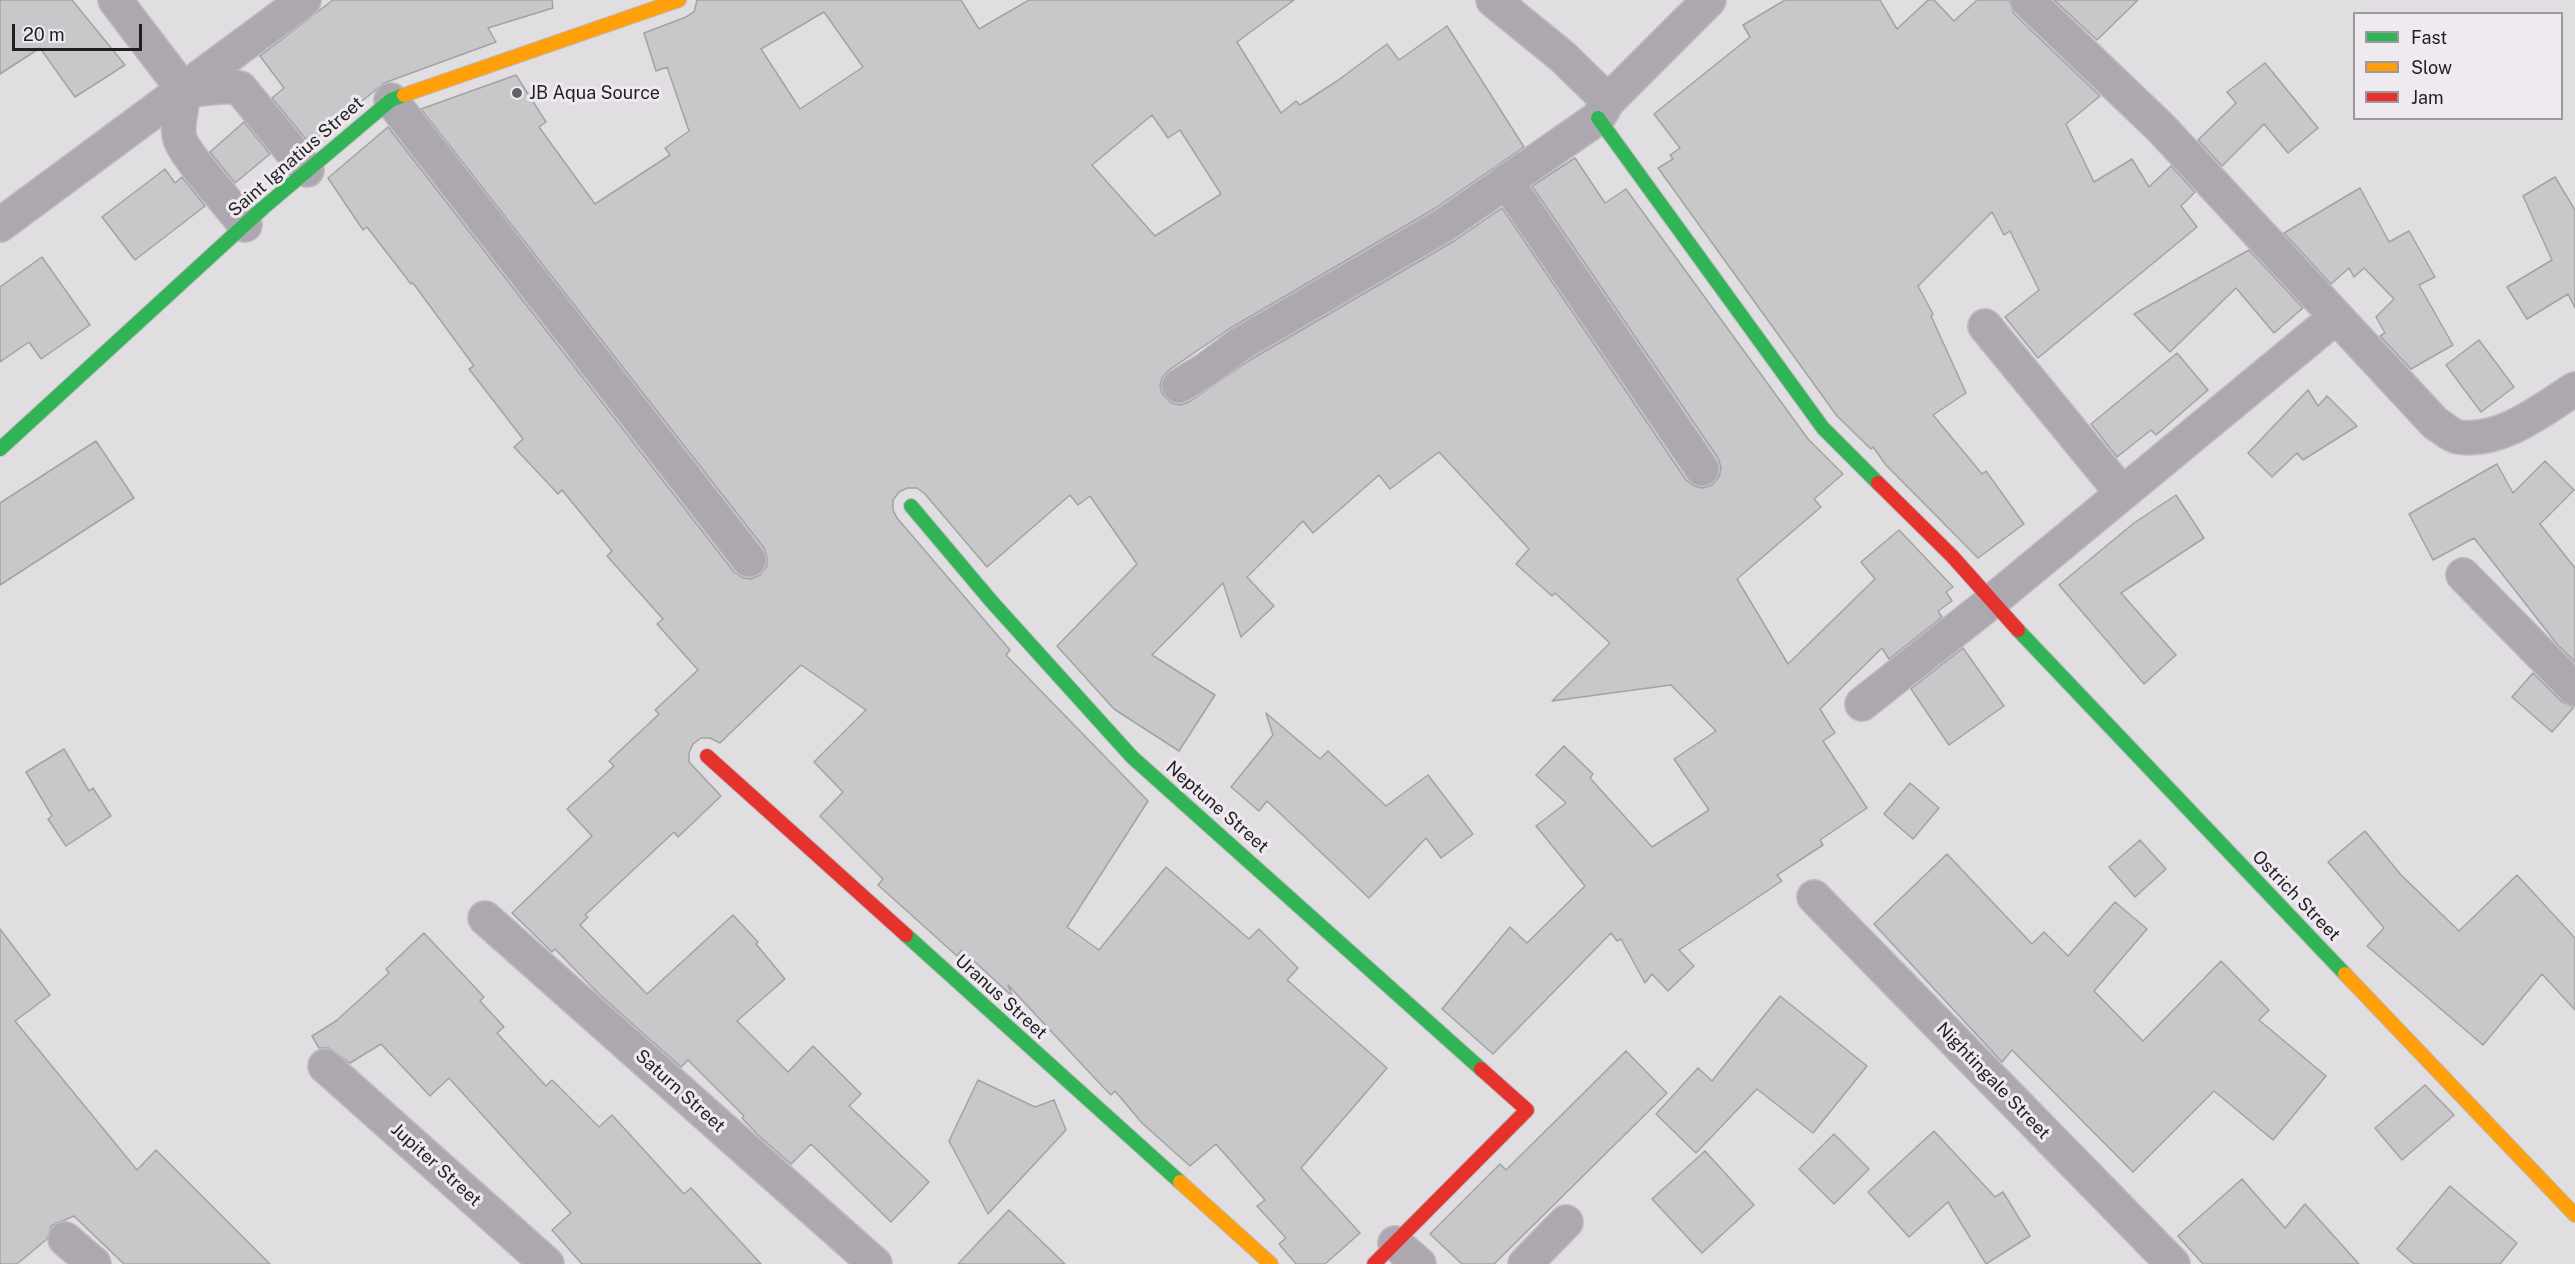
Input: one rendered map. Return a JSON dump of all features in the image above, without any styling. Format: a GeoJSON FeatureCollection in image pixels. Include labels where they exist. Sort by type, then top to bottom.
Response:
{"type":"FeatureCollection","features":[{"type":"Feature","properties":{"kind":"street"},"geometry":{"type":"LineString","coordinates":[[115,0],[182,88],[184,102],[178,128],[183,146],[245,225]]}},
{"type":"Feature","properties":{"kind":"street"},"geometry":{"type":"LineString","coordinates":[[0,225],[182,88],[304,0]]}},
{"type":"Feature","properties":{"kind":"street","name":"Saint Ignatius Street"},"geometry":{"type":"LineString","coordinates":[[0,449],[245,225],[391,100],[472,69],[599,29],[679,0]]}},
{"type":"Feature","properties":{"kind":"street"},"geometry":{"type":"LineString","coordinates":[[1493,0],[1563,57],[1603,110]]}},
{"type":"Feature","properties":{"kind":"street"},"geometry":{"type":"LineString","coordinates":[[1179,386],[1208,369],[1240,344],[1444,225],[1506,181],[1603,110],[1709,0]]}},
{"type":"Feature","properties":{"kind":"street"},"geometry":{"type":"LineString","coordinates":[[2027,0],[2161,128],[2435,423],[2457,437],[2488,436],[2506,430],[2575,389]]}},
{"type":"Feature","properties":{"kind":"street"},"geometry":{"type":"LineString","coordinates":[[182,88],[193,91],[229,85],[240,88],[307,170]]}},
{"type":"Feature","properties":{"kind":"street"},"geometry":{"type":"LineString","coordinates":[[391,100],[749,560]]}},
{"type":"Feature","properties":{"kind":"street","name":"Ostrich Street"},"geometry":{"type":"LineString","coordinates":[[1603,110],[1823,428],[1952,556],[1991,602],[2575,1215]]}},
{"type":"Feature","properties":{"kind":"street"},"geometry":{"type":"LineString","coordinates":[[1506,181],[1702,469]]}},
{"type":"Feature","properties":{"kind":"street"},"geometry":{"type":"LineString","coordinates":[[1862,704],[1991,602],[2336,317]]}},
{"type":"Feature","properties":{"kind":"street"},"geometry":{"type":"LineString","coordinates":[[1985,326],[2122,493]]}},
{"type":"Feature","properties":{"kind":"street","name":"Neptune Street"},"geometry":{"type":"LineString","coordinates":[[910,506],[992,602],[1132,757],[1527,1110],[1385,1253]]}},
{"type":"Feature","properties":{"kind":"street"},"geometry":{"type":"LineString","coordinates":[[2463,575],[2575,690]]}},
{"type":"Feature","properties":{"kind":"street","name":"Uranus Street"},"geometry":{"type":"LineString","coordinates":[[707,756],[1271,1264]]}},
{"type":"Feature","properties":{"kind":"street","name":"Nightingale Street"},"geometry":{"type":"LineString","coordinates":[[1814,897],[2173,1264]]}},
{"type":"Feature","properties":{"kind":"street","name":"Saturn Street"},"geometry":{"type":"LineString","coordinates":[[485,918],[875,1264]]}},
{"type":"Feature","properties":{"kind":"street","name":"Jupiter Street"},"geometry":{"type":"LineString","coordinates":[[324,1066],[547,1264]]}},
{"type":"Feature","properties":{"kind":"street"},"geometry":{"type":"LineString","coordinates":[[1525,1264],[1566,1222]]}},
{"type":"Feature","properties":{"kind":"street"},"geometry":{"type":"LineString","coordinates":[[65,1239],[94,1264]]}},
{"type":"Feature","properties":{"kind":"street"},"geometry":{"type":"LineString","coordinates":[[1385,1253],[1419,1264]]}},
{"type":"Feature","properties":{"kind":"building"},"geometry":{"type":"Polygon","coordinates":[[[0,0],[72,0],[125,65],[75,97],[40,48],[0,74],[0,0]]]}},
{"type":"Feature","properties":{"kind":"building"},"geometry":{"type":"Polygon","coordinates":[[[333,0],[552,0],[553,8],[488,28],[496,42],[384,83],[310,144],[272,98],[284,88],[260,56],[333,0]]]}},
{"type":"Feature","properties":{"kind":"building"},"geometry":{"type":"Polygon","coordinates":[[[697,0],[961,0],[979,29],[1029,0],[1294,0],[1237,42],[1281,113],[1296,101],[1300,105],[1337,81],[1387,44],[1399,60],[1447,26],[1524,147],[1434,209],[1229,329],[1169,370],[1162,378],[1160,387],[1163,395],[1171,403],[1180,405],[1189,402],[1250,360],[1454,241],[1502,208],[1686,480],[1694,486],[1703,488],[1712,485],[1719,477],[1721,467],[1718,458],[1532,186],[1575,158],[1605,203],[1626,189],[1808,439],[1843,474],[1814,499],[1821,507],[1737,579],[1788,664],[1875,579],[1861,562],[1899,530],[1953,587],[1946,592],[1952,601],[1938,611],[1942,617],[1889,659],[1882,648],[1820,709],[1835,733],[1823,741],[1867,808],[1820,840],[1823,845],[1777,875],[1782,881],[1679,950],[1694,966],[1668,991],[1652,974],[1645,983],[1621,939],[1617,941],[1611,933],[1493,1054],[1442,1009],[1510,927],[1527,943],[1585,886],[1536,826],[1566,803],[1536,775],[1564,746],[1593,774],[1590,778],[1652,847],[1709,810],[1674,759],[1716,731],[1671,685],[1552,701],[1610,643],[1555,593],[1552,596],[1516,564],[1529,549],[1439,452],[1390,489],[1379,475],[1313,533],[1303,521],[1247,577],[1274,606],[1241,637],[1223,583],[1152,655],[1215,695],[1179,751],[1114,709],[1057,646],[1137,564],[1090,496],[1078,505],[1070,495],[987,567],[925,494],[917,488],[907,488],[899,492],[893,500],[893,510],[897,518],[1010,650],[1006,655],[1148,801],[1067,927],[1099,950],[1166,867],[1249,939],[1259,929],[1298,968],[1287,980],[1387,1068],[1301,1168],[1360,1233],[1325,1264],[1296,1264],[1279,1244],[1286,1238],[1257,1206],[1265,1200],[1216,1144],[1190,1166],[1142,1123],[1115,1091],[1111,1095],[1008,985],[1013,997],[962,950],[957,956],[878,885],[883,879],[820,816],[843,792],[814,762],[866,710],[801,665],[720,743],[710,738],[701,738],[693,744],[689,753],[689,762],[721,796],[678,837],[674,832],[585,915],[588,917],[580,925],[647,994],[733,915],[758,942],[756,944],[785,979],[737,1021],[788,1072],[813,1046],[861,1094],[849,1106],[929,1182],[891,1222],[811,1144],[791,1164],[758,1135],[742,1118],[744,1116],[688,1060],[681,1067],[599,994],[555,949],[552,952],[512,913],[592,836],[567,809],[614,766],[609,761],[659,714],[655,710],[698,670],[657,624],[663,619],[607,556],[612,551],[562,490],[558,494],[514,447],[523,439],[469,369],[474,366],[413,283],[411,284],[367,227],[363,230],[328,178],[388,127],[734,572],[743,578],[751,579],[760,575],[767,566],[764,548],[421,109],[516,75],[546,122],[539,127],[595,204],[670,155],[665,148],[689,131],[667,67],[656,71],[644,33],[694,12],[697,0]],[[824,12],[761,49],[800,109],[863,67],[824,12]],[[1152,115],[1092,165],[1155,236],[1221,194],[1180,130],[1168,138],[1152,115]]]}},
{"type":"Feature","properties":{"kind":"building"},"geometry":{"type":"Polygon","coordinates":[[[1785,0],[1880,0],[1897,29],[1928,0],[1934,0],[1954,21],[1977,0],[2009,0],[2014,14],[2100,96],[2066,124],[2094,182],[2132,159],[2149,187],[2171,166],[2195,192],[2181,206],[2197,227],[2038,358],[2005,317],[2039,290],[2010,231],[2004,235],[1992,212],[1918,286],[1933,314],[1931,316],[1966,393],[1933,415],[1982,474],[1986,471],[2024,524],[1978,558],[1886,465],[1873,447],[1871,449],[1837,416],[1658,168],[1673,159],[1670,155],[1680,148],[1654,114],[1750,37],[1743,25],[1785,0]]]}},
{"type":"Feature","properties":{"kind":"building"},"geometry":{"type":"Polygon","coordinates":[[[2054,0],[2138,0],[2097,40],[2054,0]]]}},
{"type":"Feature","properties":{"kind":"building"},"geometry":{"type":"Polygon","coordinates":[[[2265,63],[2318,128],[2288,153],[2264,124],[2222,166],[2198,140],[2236,103],[2227,92],[2265,63]]]}},
{"type":"Feature","properties":{"kind":"building"},"geometry":{"type":"Polygon","coordinates":[[[244,122],[270,154],[235,183],[210,152],[244,122]]]}},
{"type":"Feature","properties":{"kind":"building"},"geometry":{"type":"Polygon","coordinates":[[[165,169],[175,183],[182,177],[205,206],[135,260],[102,217],[165,169]]]}},
{"type":"Feature","properties":{"kind":"building"},"geometry":{"type":"Polygon","coordinates":[[[2555,177],[2575,210],[2575,308],[2568,294],[2527,319],[2507,287],[2552,260],[2523,196],[2555,177]]]}},
{"type":"Feature","properties":{"kind":"building"},"geometry":{"type":"Polygon","coordinates":[[[2360,188],[2389,242],[2409,231],[2435,277],[2419,285],[2453,345],[2411,369],[2380,336],[2385,333],[2376,317],[2394,299],[2364,268],[2354,277],[2349,268],[2331,284],[2284,233],[2360,188]]]}},
{"type":"Feature","properties":{"kind":"building"},"geometry":{"type":"Polygon","coordinates":[[[2249,250],[2303,308],[2274,333],[2236,288],[2170,352],[2134,314],[2249,250]]]}},
{"type":"Feature","properties":{"kind":"building"},"geometry":{"type":"Polygon","coordinates":[[[42,257],[90,325],[41,359],[29,342],[0,362],[0,287],[42,257]]]}},
{"type":"Feature","properties":{"kind":"building"},"geometry":{"type":"Polygon","coordinates":[[[2479,340],[2514,387],[2481,412],[2446,365],[2479,340]]]}},
{"type":"Feature","properties":{"kind":"building"},"geometry":{"type":"Polygon","coordinates":[[[2177,353],[2208,390],[2156,435],[2151,430],[2117,457],[2091,424],[2177,353]]]}},
{"type":"Feature","properties":{"kind":"building"},"geometry":{"type":"Polygon","coordinates":[[[2308,390],[2318,406],[2327,396],[2357,426],[2303,460],[2297,453],[2272,477],[2248,453],[2308,390]]]}},
{"type":"Feature","properties":{"kind":"building"},"geometry":{"type":"Polygon","coordinates":[[[96,441],[134,498],[0,585],[0,503],[96,441]]]}},
{"type":"Feature","properties":{"kind":"building"},"geometry":{"type":"Polygon","coordinates":[[[2545,461],[2574,490],[2540,524],[2575,568],[2575,662],[2557,644],[2474,538],[2433,560],[2409,514],[2497,464],[2513,493],[2545,461]]]}},
{"type":"Feature","properties":{"kind":"building"},"geometry":{"type":"Polygon","coordinates":[[[2176,495],[2204,538],[2121,593],[2176,655],[2144,684],[2059,585],[2134,523],[2176,495]]]}},
{"type":"Feature","properties":{"kind":"building"},"geometry":{"type":"Polygon","coordinates":[[[1963,648],[2004,706],[1949,745],[1911,689],[1963,648]]]}},
{"type":"Feature","properties":{"kind":"building"},"geometry":{"type":"Polygon","coordinates":[[[2533,673],[2562,702],[2574,707],[2552,732],[2512,697],[2533,673]]]}},
{"type":"Feature","properties":{"kind":"building"},"geometry":{"type":"Polygon","coordinates":[[[1266,713],[1320,759],[1328,751],[1386,806],[1428,775],[1473,834],[1441,858],[1426,838],[1369,898],[1267,801],[1259,811],[1231,787],[1273,735],[1266,713]]]}},
{"type":"Feature","properties":{"kind":"building"},"geometry":{"type":"Polygon","coordinates":[[[64,749],[89,791],[93,788],[111,816],[66,846],[48,819],[52,816],[26,772],[64,749]]]}},
{"type":"Feature","properties":{"kind":"building"},"geometry":{"type":"Polygon","coordinates":[[[1910,783],[1939,808],[1913,839],[1884,814],[1910,783]]]}},
{"type":"Feature","properties":{"kind":"building"},"geometry":{"type":"Polygon","coordinates":[[[2365,831],[2401,875],[2459,931],[2517,875],[2575,938],[2575,1010],[2542,974],[2483,1045],[2367,946],[2384,928],[2328,862],[2365,831]]]}},
{"type":"Feature","properties":{"kind":"building"},"geometry":{"type":"Polygon","coordinates":[[[2140,840],[2166,869],[2135,897],[2109,867],[2140,840]]]}},
{"type":"Feature","properties":{"kind":"building"},"geometry":{"type":"Polygon","coordinates":[[[1947,854],[2032,944],[2044,932],[2068,956],[2115,902],[2147,929],[2094,991],[2143,1041],[2221,961],[2269,1010],[2259,1020],[2326,1076],[2273,1140],[2214,1091],[2133,1172],[2012,1050],[2002,1062],[1874,924],[1947,854]]]}},
{"type":"Feature","properties":{"kind":"building"},"geometry":{"type":"Polygon","coordinates":[[[0,929],[50,995],[15,1021],[137,1170],[156,1150],[270,1264],[124,1264],[74,1216],[51,1226],[47,1239],[17,1264],[0,1264],[0,929]]]}},
{"type":"Feature","properties":{"kind":"building"},"geometry":{"type":"Polygon","coordinates":[[[424,933],[484,997],[480,1001],[504,1027],[497,1033],[546,1086],[552,1080],[599,1127],[612,1115],[684,1194],[691,1188],[761,1264],[582,1264],[552,1230],[571,1213],[449,1078],[430,1096],[381,1044],[350,1063],[329,1048],[319,1048],[312,1036],[336,1021],[389,973],[386,969],[424,933]]]}},
{"type":"Feature","properties":{"kind":"building"},"geometry":{"type":"Polygon","coordinates":[[[1780,996],[1867,1066],[1813,1133],[1757,1089],[1696,1153],[1656,1114],[1698,1068],[1712,1081],[1780,996]]]}},
{"type":"Feature","properties":{"kind":"building"},"geometry":{"type":"Polygon","coordinates":[[[1626,1051],[1667,1093],[1494,1264],[1462,1264],[1430,1234],[1500,1164],[1506,1170],[1626,1051]]]}},
{"type":"Feature","properties":{"kind":"building"},"geometry":{"type":"Polygon","coordinates":[[[978,1080],[1035,1107],[1054,1100],[1066,1130],[988,1214],[949,1141],[978,1080]]]}},
{"type":"Feature","properties":{"kind":"building"},"geometry":{"type":"Polygon","coordinates":[[[2425,1085],[2454,1115],[2402,1160],[2375,1128],[2425,1085]]]}},
{"type":"Feature","properties":{"kind":"building"},"geometry":{"type":"Polygon","coordinates":[[[1934,1131],[1995,1197],[2003,1192],[2030,1236],[1986,1264],[1948,1202],[1909,1237],[1868,1192],[1934,1131]]]}},
{"type":"Feature","properties":{"kind":"building"},"geometry":{"type":"Polygon","coordinates":[[[1834,1134],[1869,1169],[1834,1204],[1799,1169],[1834,1134]]]}},
{"type":"Feature","properties":{"kind":"building"},"geometry":{"type":"Polygon","coordinates":[[[1705,1151],[1754,1205],[1702,1253],[1652,1199],[1705,1151]]]}},
{"type":"Feature","properties":{"kind":"building"},"geometry":{"type":"Polygon","coordinates":[[[2242,1179],[2285,1228],[2305,1204],[2359,1264],[2203,1264],[2178,1236],[2242,1179]]]}},
{"type":"Feature","properties":{"kind":"building"},"geometry":{"type":"Polygon","coordinates":[[[2450,1186],[2517,1243],[2500,1264],[2414,1264],[2397,1249],[2450,1186]]]}},
{"type":"Feature","properties":{"kind":"building"},"geometry":{"type":"Polygon","coordinates":[[[1009,1210],[1065,1264],[958,1264],[1009,1210]]]}},
{"type":"Feature","properties":{"kind":"traffic: fast"},"geometry":{"type":"LineString","coordinates":[[0,449],[263,208],[391,100],[404,95]]}},
{"type":"Feature","properties":{"kind":"traffic: fast"},"geometry":{"type":"LineString","coordinates":[[1598,118],[1823,428],[1878,483]]}},
{"type":"Feature","properties":{"kind":"traffic: fast"},"geometry":{"type":"LineString","coordinates":[[911,506],[992,602],[1132,757],[1481,1069]]}},
{"type":"Feature","properties":{"kind":"traffic: fast"},"geometry":{"type":"LineString","coordinates":[[2018,630],[2345,974]]}},
{"type":"Feature","properties":{"kind":"traffic: fast"},"geometry":{"type":"LineString","coordinates":[[906,935],[1180,1182]]}},
{"type":"Feature","properties":{"kind":"traffic: slow"},"geometry":{"type":"LineString","coordinates":[[404,95],[679,0]]}},
{"type":"Feature","properties":{"kind":"traffic: slow"},"geometry":{"type":"LineString","coordinates":[[2345,974],[2575,1215]]}},
{"type":"Feature","properties":{"kind":"traffic: slow"},"geometry":{"type":"LineString","coordinates":[[1180,1182],[1271,1264]]}},
{"type":"Feature","properties":{"kind":"traffic: jam"},"geometry":{"type":"LineString","coordinates":[[1878,483],[1952,556],[2018,630]]}},
{"type":"Feature","properties":{"kind":"traffic: jam"},"geometry":{"type":"LineString","coordinates":[[707,756],[906,935]]}},
{"type":"Feature","properties":{"kind":"traffic: jam"},"geometry":{"type":"LineString","coordinates":[[1374,1264],[1527,1110],[1481,1069]]}},
{"type":"Feature","properties":{"kind":"place","name":"JB Aqua Source"},"geometry":{"type":"Point","coordinates":[517,93]}}]}
